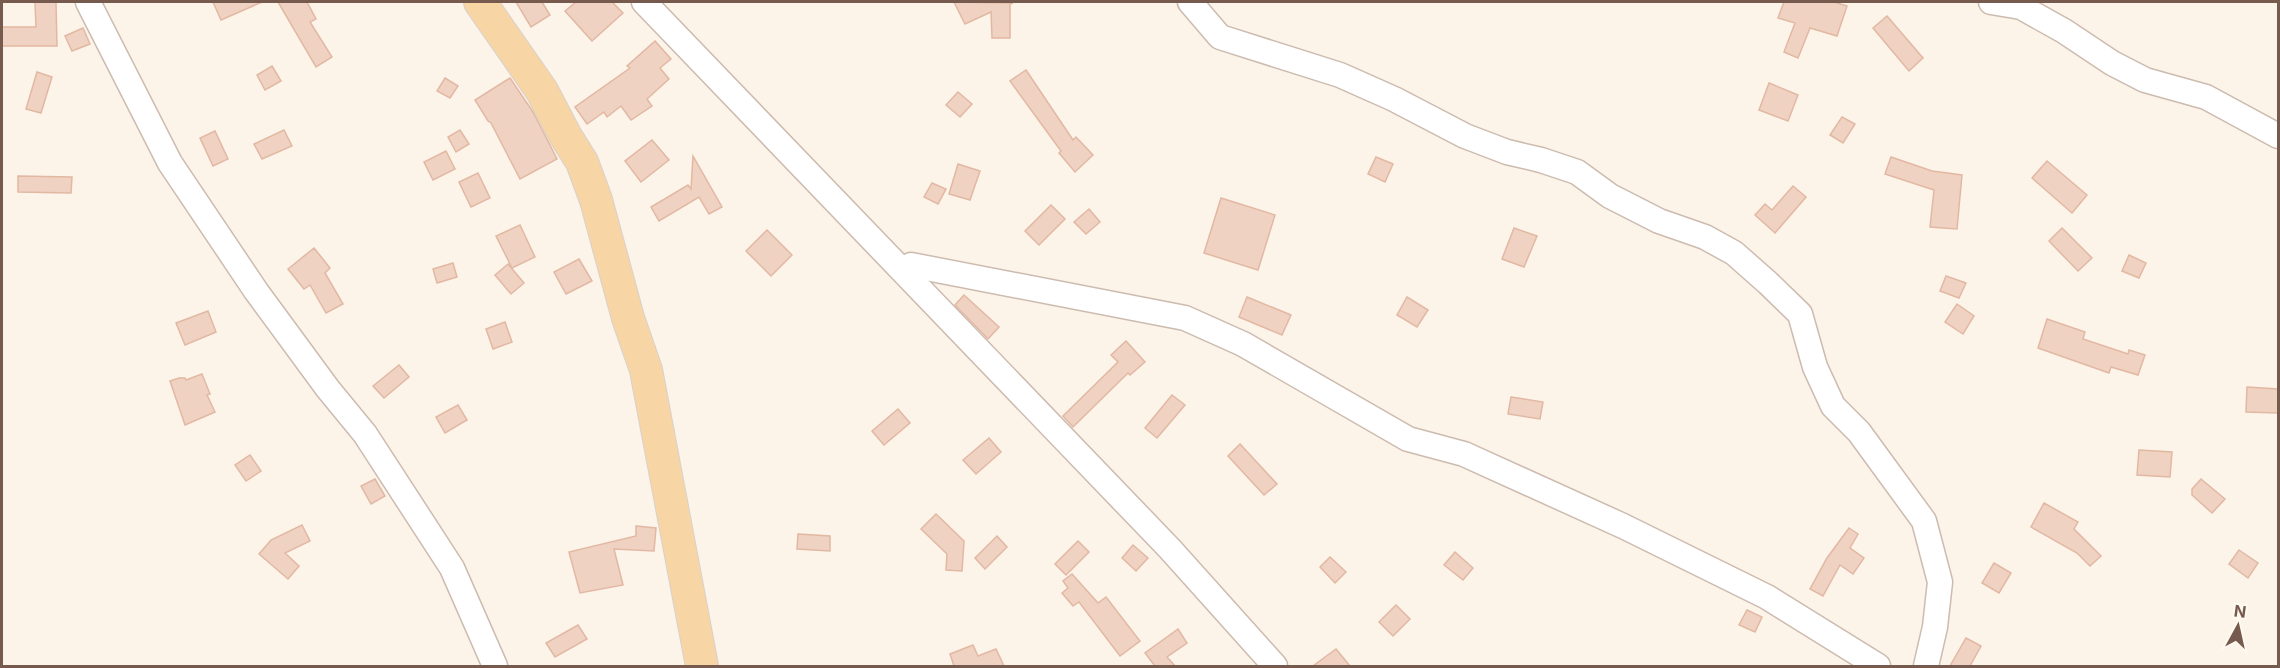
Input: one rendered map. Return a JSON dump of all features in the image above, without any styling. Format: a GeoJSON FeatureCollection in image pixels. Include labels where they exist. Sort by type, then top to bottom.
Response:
{"type":"FeatureCollection","features":[{"type":"Feature","properties":{"kind":"main road"},"geometry":{"type":"LineString","coordinates":[[480,2],[542,91],[582,162],[596,200],[628,318],[646,370],[702,666]]}},
{"type":"Feature","properties":{"kind":"street"},"geometry":{"type":"LineString","coordinates":[[88,2],[170,163],[256,291],[328,389],[365,434],[452,568],[495,666]]}},
{"type":"Feature","properties":{"kind":"street"},"geometry":{"type":"LineString","coordinates":[[644,2],[1170,549],[1275,666]]}},
{"type":"Feature","properties":{"kind":"street"},"geometry":{"type":"LineString","coordinates":[[1190,2],[1220,37],[1340,75],[1394,99],[1465,136],[1507,152],[1577,172],[1610,196],[1659,221],[1705,237],[1734,254],[1768,283],[1800,314],[1815,367],[1833,406],[1859,432],[1924,521],[1940,582],[1935,627],[1926,666]]}},
{"type":"Feature","properties":{"kind":"street"},"geometry":{"type":"LineString","coordinates":[[1991,2],[2021,8],[2064,31],[2112,63],[2145,80],[2206,97],[2278,136]]}},
{"type":"Feature","properties":{"kind":"street"},"geometry":{"type":"LineString","coordinates":[[905,271],[911,265],[1185,318],[1253,350],[1408,439],[1464,454],[1623,526],[1767,597],[1878,666]]}},
{"type":"Feature","properties":{"kind":"building"},"geometry":{"type":"Polygon","coordinates":[[[35,2],[56,2],[57,46],[2,46],[2,27],[36,27],[35,2]]]}},
{"type":"Feature","properties":{"kind":"building"},"geometry":{"type":"Polygon","coordinates":[[[213,2],[262,2],[221,20],[213,2]]]}},
{"type":"Feature","properties":{"kind":"building"},"geometry":{"type":"Polygon","coordinates":[[[278,2],[307,2],[316,19],[310,22],[332,57],[316,67],[278,2]]]}},
{"type":"Feature","properties":{"kind":"building"},"geometry":{"type":"Polygon","coordinates":[[[516,2],[542,2],[550,15],[531,27],[516,2]]]}},
{"type":"Feature","properties":{"kind":"building"},"geometry":{"type":"Polygon","coordinates":[[[576,2],[612,2],[623,13],[592,41],[565,11],[576,2]]]}},
{"type":"Feature","properties":{"kind":"building"},"geometry":{"type":"Polygon","coordinates":[[[954,2],[1013,3],[1010,4],[1010,38],[992,38],[991,12],[965,24],[954,2]]]}},
{"type":"Feature","properties":{"kind":"building"},"geometry":{"type":"Polygon","coordinates":[[[1784,2],[1834,2],[1847,6],[1837,36],[1810,28],[1798,58],[1784,52],[1795,23],[1778,18],[1784,2]]]}},
{"type":"Feature","properties":{"kind":"building"},"geometry":{"type":"Polygon","coordinates":[[[1887,16],[1923,58],[1909,71],[1873,28],[1887,16]]]}},
{"type":"Feature","properties":{"kind":"building"},"geometry":{"type":"Polygon","coordinates":[[[83,28],[90,44],[72,51],[65,36],[83,28]]]}},
{"type":"Feature","properties":{"kind":"building"},"geometry":{"type":"Polygon","coordinates":[[[655,41],[671,59],[660,68],[669,79],[647,99],[652,106],[631,120],[621,106],[607,117],[604,112],[587,124],[575,107],[630,68],[627,66],[655,41]]]}},
{"type":"Feature","properties":{"kind":"building"},"geometry":{"type":"Polygon","coordinates":[[[272,66],[281,81],[265,90],[257,75],[272,66]]]}},
{"type":"Feature","properties":{"kind":"building"},"geometry":{"type":"Polygon","coordinates":[[[1026,70],[1073,140],[1076,137],[1093,155],[1075,172],[1059,153],[1061,151],[1010,81],[1026,70]]]}},
{"type":"Feature","properties":{"kind":"building"},"geometry":{"type":"Polygon","coordinates":[[[37,72],[52,77],[41,113],[26,109],[37,72]]]}},
{"type":"Feature","properties":{"kind":"building"},"geometry":{"type":"Polygon","coordinates":[[[445,78],[458,86],[450,98],[437,91],[445,78]]]}},
{"type":"Feature","properties":{"kind":"building"},"geometry":{"type":"Polygon","coordinates":[[[510,78],[533,112],[557,159],[520,179],[491,123],[475,100],[510,78]]]}},
{"type":"Feature","properties":{"kind":"building"},"geometry":{"type":"Polygon","coordinates":[[[1769,83],[1798,95],[1788,121],[1759,110],[1769,83]]]}},
{"type":"Feature","properties":{"kind":"building"},"geometry":{"type":"Polygon","coordinates":[[[958,92],[972,104],[960,117],[946,105],[958,92]]]}},
{"type":"Feature","properties":{"kind":"building"},"geometry":{"type":"Polygon","coordinates":[[[1842,117],[1855,124],[1843,143],[1830,135],[1842,117]]]}},
{"type":"Feature","properties":{"kind":"building"},"geometry":{"type":"Polygon","coordinates":[[[284,130],[292,146],[262,159],[254,144],[284,130]]]}},
{"type":"Feature","properties":{"kind":"building"},"geometry":{"type":"Polygon","coordinates":[[[460,130],[469,144],[456,152],[448,137],[460,130]]]}},
{"type":"Feature","properties":{"kind":"building"},"geometry":{"type":"Polygon","coordinates":[[[215,131],[228,159],[213,166],[200,138],[215,131]]]}},
{"type":"Feature","properties":{"kind":"building"},"geometry":{"type":"Polygon","coordinates":[[[652,140],[669,160],[641,182],[625,161],[652,140]]]}},
{"type":"Feature","properties":{"kind":"building"},"geometry":{"type":"Polygon","coordinates":[[[446,151],[455,169],[433,180],[424,162],[446,151]]]}},
{"type":"Feature","properties":{"kind":"building"},"geometry":{"type":"Polygon","coordinates":[[[693,156],[722,207],[709,214],[699,197],[659,221],[651,207],[688,185],[691,189],[693,156]]]}},
{"type":"Feature","properties":{"kind":"building"},"geometry":{"type":"Polygon","coordinates":[[[1376,157],[1393,164],[1385,182],[1368,174],[1376,157]]]}},
{"type":"Feature","properties":{"kind":"building"},"geometry":{"type":"Polygon","coordinates":[[[1891,157],[1932,171],[1962,175],[1957,229],[1930,227],[1934,190],[1885,174],[1891,157]]]}},
{"type":"Feature","properties":{"kind":"building"},"geometry":{"type":"Polygon","coordinates":[[[2047,161],[2087,195],[2072,213],[2032,178],[2047,161]]]}},
{"type":"Feature","properties":{"kind":"building"},"geometry":{"type":"Polygon","coordinates":[[[958,164],[980,171],[970,200],[949,194],[958,164]]]}},
{"type":"Feature","properties":{"kind":"building"},"geometry":{"type":"Polygon","coordinates":[[[478,173],[490,198],[471,207],[459,182],[478,173]]]}},
{"type":"Feature","properties":{"kind":"building"},"geometry":{"type":"Polygon","coordinates":[[[18,176],[72,177],[71,193],[18,192],[18,176]]]}},
{"type":"Feature","properties":{"kind":"building"},"geometry":{"type":"Polygon","coordinates":[[[932,183],[946,189],[938,204],[924,197],[932,183]]]}},
{"type":"Feature","properties":{"kind":"building"},"geometry":{"type":"Polygon","coordinates":[[[1793,186],[1806,197],[1775,233],[1755,215],[1765,204],[1772,210],[1793,186]]]}},
{"type":"Feature","properties":{"kind":"building"},"geometry":{"type":"Polygon","coordinates":[[[1221,198],[1275,215],[1258,270],[1204,253],[1221,198]]]}},
{"type":"Feature","properties":{"kind":"building"},"geometry":{"type":"Polygon","coordinates":[[[1051,205],[1065,219],[1039,245],[1025,231],[1051,205]]]}},
{"type":"Feature","properties":{"kind":"building"},"geometry":{"type":"Polygon","coordinates":[[[1089,209],[1100,222],[1086,234],[1074,222],[1089,209]]]}},
{"type":"Feature","properties":{"kind":"building"},"geometry":{"type":"Polygon","coordinates":[[[520,225],[535,257],[512,268],[496,236],[520,225]]]}},
{"type":"Feature","properties":{"kind":"building"},"geometry":{"type":"Polygon","coordinates":[[[1514,228],[1537,236],[1524,267],[1502,259],[1514,228]]]}},
{"type":"Feature","properties":{"kind":"building"},"geometry":{"type":"Polygon","coordinates":[[[2062,228],[2092,258],[2078,271],[2049,241],[2062,228]]]}},
{"type":"Feature","properties":{"kind":"building"},"geometry":{"type":"Polygon","coordinates":[[[767,230],[792,255],[771,276],[746,251],[767,230]]]}},
{"type":"Feature","properties":{"kind":"building"},"geometry":{"type":"Polygon","coordinates":[[[314,248],[330,268],[325,273],[343,304],[326,313],[310,285],[304,289],[288,269],[314,248]]]}},
{"type":"Feature","properties":{"kind":"building"},"geometry":{"type":"Polygon","coordinates":[[[2129,255],[2146,263],[2139,278],[2122,271],[2129,255]]]}},
{"type":"Feature","properties":{"kind":"building"},"geometry":{"type":"Polygon","coordinates":[[[579,259],[592,281],[566,294],[554,272],[579,259]]]}},
{"type":"Feature","properties":{"kind":"building"},"geometry":{"type":"Polygon","coordinates":[[[453,263],[457,277],[437,283],[433,269],[453,263]]]}},
{"type":"Feature","properties":{"kind":"building"},"geometry":{"type":"Polygon","coordinates":[[[508,264],[524,283],[511,294],[495,275],[508,264]]]}},
{"type":"Feature","properties":{"kind":"building"},"geometry":{"type":"Polygon","coordinates":[[[1946,276],[1966,283],[1959,298],[1940,291],[1946,276]]]}},
{"type":"Feature","properties":{"kind":"building"},"geometry":{"type":"Polygon","coordinates":[[[964,295],[999,327],[988,339],[955,305],[964,295]]]}},
{"type":"Feature","properties":{"kind":"building"},"geometry":{"type":"Polygon","coordinates":[[[1247,297],[1291,315],[1282,335],[1239,317],[1247,297]]]}},
{"type":"Feature","properties":{"kind":"building"},"geometry":{"type":"Polygon","coordinates":[[[1407,297],[1428,310],[1417,327],[1397,315],[1407,297]]]}},
{"type":"Feature","properties":{"kind":"building"},"geometry":{"type":"Polygon","coordinates":[[[1957,304],[1974,316],[1963,334],[1945,322],[1957,304]]]}},
{"type":"Feature","properties":{"kind":"building"},"geometry":{"type":"Polygon","coordinates":[[[208,311],[216,332],[185,345],[176,323],[208,311]]]}},
{"type":"Feature","properties":{"kind":"building"},"geometry":{"type":"Polygon","coordinates":[[[2047,319],[2085,332],[2083,339],[2128,354],[2129,350],[2145,355],[2138,375],[2111,367],[2109,373],[2038,348],[2047,319]]]}},
{"type":"Feature","properties":{"kind":"building"},"geometry":{"type":"Polygon","coordinates":[[[505,322],[512,342],[493,349],[486,329],[505,322]]]}},
{"type":"Feature","properties":{"kind":"building"},"geometry":{"type":"Polygon","coordinates":[[[1126,341],[1145,362],[1130,375],[1128,373],[1073,427],[1063,416],[1118,362],[1111,355],[1126,341]]]}},
{"type":"Feature","properties":{"kind":"building"},"geometry":{"type":"Polygon","coordinates":[[[399,365],[409,377],[384,398],[373,386],[399,365]]]}},
{"type":"Feature","properties":{"kind":"building"},"geometry":{"type":"Polygon","coordinates":[[[202,374],[210,394],[207,395],[215,412],[185,425],[170,381],[179,378],[186,380],[202,374]]]}},
{"type":"Feature","properties":{"kind":"building"},"geometry":{"type":"Polygon","coordinates":[[[2247,387],[2278,389],[2278,413],[2246,412],[2247,387]]]}},
{"type":"Feature","properties":{"kind":"building"},"geometry":{"type":"Polygon","coordinates":[[[1172,395],[1185,405],[1157,438],[1145,428],[1172,395]]]}},
{"type":"Feature","properties":{"kind":"building"},"geometry":{"type":"Polygon","coordinates":[[[1511,397],[1543,402],[1540,419],[1508,414],[1511,397]]]}},
{"type":"Feature","properties":{"kind":"building"},"geometry":{"type":"Polygon","coordinates":[[[458,405],[467,420],[445,433],[436,417],[458,405]]]}},
{"type":"Feature","properties":{"kind":"building"},"geometry":{"type":"Polygon","coordinates":[[[898,409],[910,423],[884,445],[872,431],[898,409]]]}},
{"type":"Feature","properties":{"kind":"building"},"geometry":{"type":"Polygon","coordinates":[[[989,438],[1001,452],[976,474],[963,460],[989,438]]]}},
{"type":"Feature","properties":{"kind":"building"},"geometry":{"type":"Polygon","coordinates":[[[1240,444],[1277,484],[1264,495],[1228,456],[1240,444]]]}},
{"type":"Feature","properties":{"kind":"building"},"geometry":{"type":"Polygon","coordinates":[[[2139,450],[2172,452],[2170,477],[2137,475],[2139,450]]]}},
{"type":"Feature","properties":{"kind":"building"},"geometry":{"type":"Polygon","coordinates":[[[250,455],[261,471],[246,481],[235,465],[250,455]]]}},
{"type":"Feature","properties":{"kind":"building"},"geometry":{"type":"Polygon","coordinates":[[[375,479],[385,496],[371,504],[361,486],[375,479]]]}},
{"type":"Feature","properties":{"kind":"building"},"geometry":{"type":"Polygon","coordinates":[[[2201,479],[2225,499],[2212,513],[2192,495],[2192,489],[2201,479]]]}},
{"type":"Feature","properties":{"kind":"building"},"geometry":{"type":"Polygon","coordinates":[[[2044,503],[2078,522],[2074,529],[2101,556],[2090,566],[2077,553],[2031,527],[2044,503]]]}},
{"type":"Feature","properties":{"kind":"building"},"geometry":{"type":"Polygon","coordinates":[[[936,514],[964,541],[962,571],[946,570],[947,554],[921,529],[936,514]]]}},
{"type":"Feature","properties":{"kind":"building"},"geometry":{"type":"Polygon","coordinates":[[[302,525],[310,541],[285,553],[299,566],[288,579],[259,554],[271,540],[302,525]]]}},
{"type":"Feature","properties":{"kind":"building"},"geometry":{"type":"Polygon","coordinates":[[[636,526],[656,528],[654,551],[614,549],[623,585],[580,593],[569,552],[636,536],[636,526]]]}},
{"type":"Feature","properties":{"kind":"building"},"geometry":{"type":"Polygon","coordinates":[[[1849,528],[1858,534],[1850,548],[1864,558],[1853,574],[1840,565],[1823,596],[1810,589],[1827,558],[1849,528]]]}},
{"type":"Feature","properties":{"kind":"building"},"geometry":{"type":"Polygon","coordinates":[[[798,534],[830,536],[830,551],[797,549],[798,534]]]}},
{"type":"Feature","properties":{"kind":"building"},"geometry":{"type":"Polygon","coordinates":[[[997,536],[1007,547],[985,569],[975,558],[997,536]]]}},
{"type":"Feature","properties":{"kind":"building"},"geometry":{"type":"Polygon","coordinates":[[[1078,541],[1089,552],[1066,575],[1055,564],[1078,541]]]}},
{"type":"Feature","properties":{"kind":"building"},"geometry":{"type":"Polygon","coordinates":[[[1133,545],[1148,558],[1136,571],[1122,558],[1133,545]]]}},
{"type":"Feature","properties":{"kind":"building"},"geometry":{"type":"Polygon","coordinates":[[[2239,550],[2258,563],[2248,578],[2229,564],[2239,550]]]}},
{"type":"Feature","properties":{"kind":"building"},"geometry":{"type":"Polygon","coordinates":[[[1455,552],[1473,568],[1463,580],[1444,565],[1455,552]]]}},
{"type":"Feature","properties":{"kind":"building"},"geometry":{"type":"Polygon","coordinates":[[[1330,557],[1346,572],[1335,583],[1320,567],[1330,557]]]}},
{"type":"Feature","properties":{"kind":"building"},"geometry":{"type":"Polygon","coordinates":[[[1994,563],[2011,573],[1999,593],[1982,583],[1994,563]]]}},
{"type":"Feature","properties":{"kind":"building"},"geometry":{"type":"Polygon","coordinates":[[[1072,574],[1098,603],[1106,597],[1140,641],[1120,656],[1079,602],[1073,606],[1062,593],[1068,588],[1063,581],[1072,574]]]}},
{"type":"Feature","properties":{"kind":"building"},"geometry":{"type":"Polygon","coordinates":[[[1396,605],[1410,619],[1393,636],[1379,622],[1396,605]]]}},
{"type":"Feature","properties":{"kind":"building"},"geometry":{"type":"Polygon","coordinates":[[[1747,610],[1762,617],[1755,632],[1739,625],[1747,610]]]}},
{"type":"Feature","properties":{"kind":"building"},"geometry":{"type":"Polygon","coordinates":[[[578,625],[587,639],[555,657],[546,643],[578,625]]]}},
{"type":"Feature","properties":{"kind":"building"},"geometry":{"type":"Polygon","coordinates":[[[1178,629],[1187,643],[1167,657],[1175,666],[1155,666],[1145,653],[1178,629]]]}},
{"type":"Feature","properties":{"kind":"building"},"geometry":{"type":"Polygon","coordinates":[[[1966,638],[1981,646],[1970,666],[1950,666],[1966,638]]]}},
{"type":"Feature","properties":{"kind":"building"},"geometry":{"type":"Polygon","coordinates":[[[973,645],[978,656],[996,649],[1004,666],[954,666],[950,654],[973,645]]]}},
{"type":"Feature","properties":{"kind":"building"},"geometry":{"type":"Polygon","coordinates":[[[1336,649],[1350,666],[1313,666],[1336,649]]]}}]}
